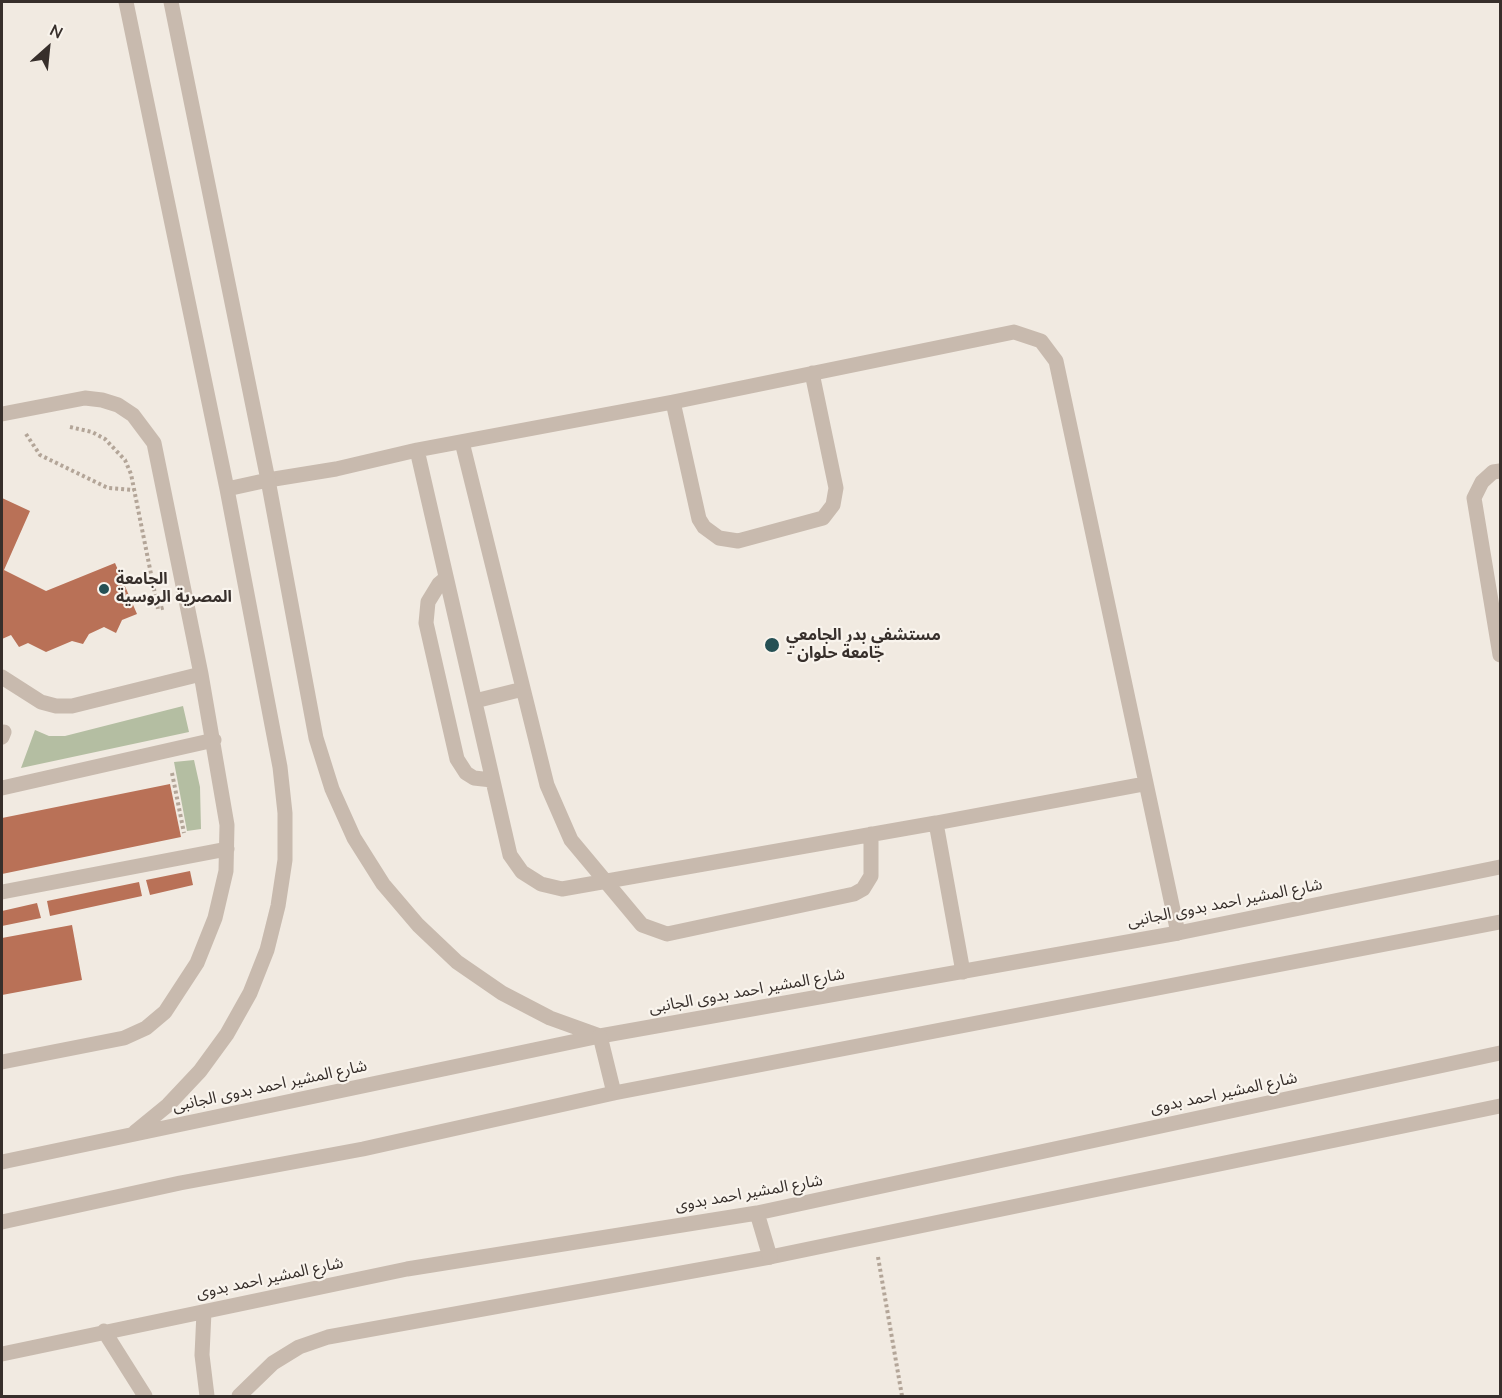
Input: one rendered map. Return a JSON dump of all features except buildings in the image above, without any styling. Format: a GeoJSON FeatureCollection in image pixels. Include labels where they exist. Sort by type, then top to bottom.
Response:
{"type":"FeatureCollection","features":[{"type":"Feature","properties":{"kind":"street"},"geometry":{"type":"LineString","coordinates":[[126,2],[226,489],[280,767],[285,813],[285,860],[278,906],[267,950],[250,993],[227,1034],[184,1088],[133,1134]]}},
{"type":"Feature","properties":{"kind":"street"},"geometry":{"type":"LineString","coordinates":[[171,2],[268,480],[316,738],[332,789],[354,838],[383,884],[418,925],[458,962],[502,993],[550,1018],[600,1036],[614,1093]]}},
{"type":"Feature","properties":{"kind":"street"},"geometry":{"type":"LineString","coordinates":[[226,489],[673,402],[1014,332],[1041,341],[1056,362],[1144,784],[1178,933]]}},
{"type":"Feature","properties":{"kind":"street"},"geometry":{"type":"LineString","coordinates":[[673,402],[699,519],[711,533],[719,538],[738,541],[823,518],[833,505],[836,488],[812,374]]}},
{"type":"Feature","properties":{"kind":"street"},"geometry":{"type":"LineString","coordinates":[[2,414],[85,398],[118,405],[133,415],[145,428],[154,443],[214,740],[225,803],[227,849],[222,895],[207,941],[179,993],[161,1017],[146,1028],[124,1038],[2,1062]]}},
{"type":"Feature","properties":{"kind":"street"},"geometry":{"type":"LineString","coordinates":[[462,442],[547,785],[571,840],[642,926],[667,934],[854,894],[863,889],[871,876],[871,834]]}},
{"type":"Feature","properties":{"kind":"street"},"geometry":{"type":"LineString","coordinates":[[417,450],[510,855],[522,872],[541,884],[562,889],[605,882],[1144,784]]}},
{"type":"Feature","properties":{"kind":"street"},"geometry":{"type":"LineString","coordinates":[[1500,471],[1493,472],[1482,482],[1474,498],[1500,655]]}},
{"type":"Feature","properties":{"kind":"street"},"geometry":{"type":"LineString","coordinates":[[446,578],[439,584],[428,602],[426,623],[457,759],[466,773],[474,778],[492,780]]}},
{"type":"Feature","properties":{"kind":"street"},"geometry":{"type":"LineString","coordinates":[[2,677],[41,702],[72,706],[201,674]]}},
{"type":"Feature","properties":{"kind":"street"},"geometry":{"type":"LineString","coordinates":[[475,701],[523,689]]}},
{"type":"Feature","properties":{"kind":"street"},"geometry":{"type":"LineString","coordinates":[[2,788],[214,740]]}},
{"type":"Feature","properties":{"kind":"street"},"geometry":{"type":"LineString","coordinates":[[936,823],[963,972]]}},
{"type":"Feature","properties":{"kind":"street"},"geometry":{"type":"LineString","coordinates":[[2,892],[227,849]]}},
{"type":"Feature","properties":{"kind":"street","name":"شارع المشير احمد بدوى الجانبى"},"geometry":{"type":"LineString","coordinates":[[2,1162],[600,1036],[1178,933],[1500,867]]}},
{"type":"Feature","properties":{"kind":"street"},"geometry":{"type":"LineString","coordinates":[[2,1222],[180,1183],[363,1149],[614,1093],[1500,922]]}},
{"type":"Feature","properties":{"kind":"street","name":"شارع المشير احمد بدوى"},"geometry":{"type":"LineString","coordinates":[[2,1354],[406,1269],[757,1213],[1500,1053]]}},
{"type":"Feature","properties":{"kind":"street"},"geometry":{"type":"LineString","coordinates":[[238,1396],[273,1363],[299,1347],[328,1336],[770,1257],[1500,1106]]}},
{"type":"Feature","properties":{"kind":"street"},"geometry":{"type":"LineString","coordinates":[[757,1213],[770,1257]]}},
{"type":"Feature","properties":{"kind":"street"},"geometry":{"type":"LineString","coordinates":[[204,1312],[202,1355],[207,1396]]}},
{"type":"Feature","properties":{"kind":"street"},"geometry":{"type":"LineString","coordinates":[[104,1331],[145,1396]]}},
{"type":"Feature","properties":{"kind":"path"},"geometry":{"type":"LineString","coordinates":[[64,427],[92,432],[111,444],[125,460],[134,490],[158,609],[187,602]]}},
{"type":"Feature","properties":{"kind":"path"},"geometry":{"type":"LineString","coordinates":[[18,435],[36,432]]}},
{"type":"Feature","properties":{"kind":"path"},"geometry":{"type":"LineString","coordinates":[[26,434],[40,455],[108,488],[134,490]]}},
{"type":"Feature","properties":{"kind":"path"},"geometry":{"type":"LineString","coordinates":[[168,751],[188,855]]}},
{"type":"Feature","properties":{"kind":"path"},"geometry":{"type":"LineString","coordinates":[[874,1235],[902,1396]]}},
{"type":"Feature","properties":{"kind":"green space"},"geometry":{"type":"Polygon","coordinates":[[[183,706],[189,732],[21,768],[35,730],[49,736],[65,736],[183,706]]]}},
{"type":"Feature","properties":{"kind":"green space"},"geometry":{"type":"Polygon","coordinates":[[[194,760],[200,787],[201,829],[187,831],[174,762],[194,760]]]}},
{"type":"Feature","properties":{"kind":"place","name":"الجامعة المصرية الروسية"},"geometry":{"type":"Point","coordinates":[104,589]}},
{"type":"Feature","properties":{"kind":"place","name":"مستشفي بدر الجامعي - جامعة حلوان"},"geometry":{"type":"Point","coordinates":[772,645]}}]}
